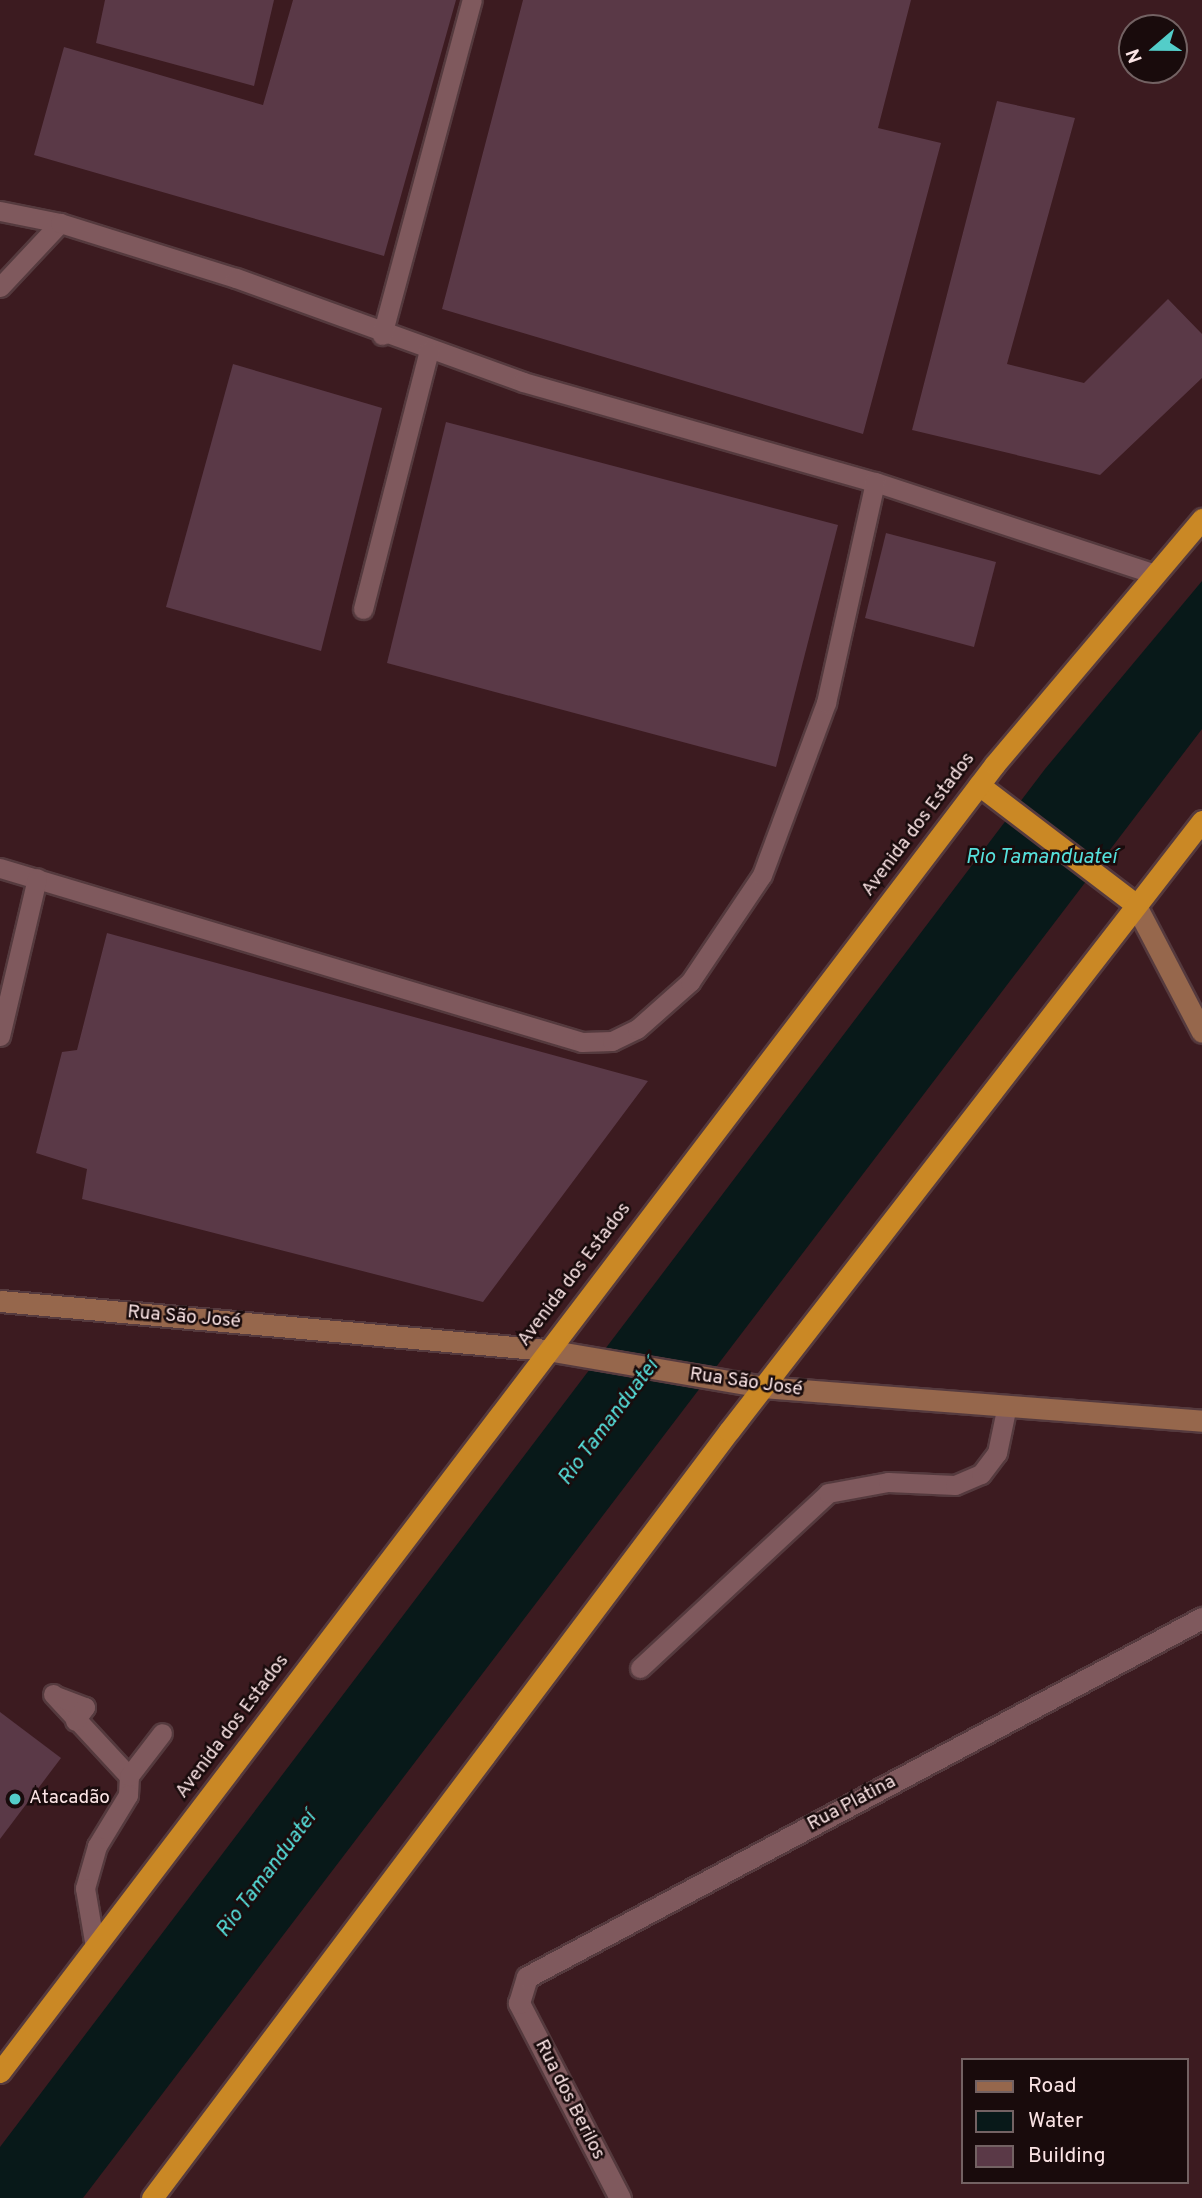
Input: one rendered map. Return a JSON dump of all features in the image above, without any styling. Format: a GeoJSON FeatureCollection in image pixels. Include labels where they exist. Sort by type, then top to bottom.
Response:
{"type":"FeatureCollection","features":[{"type":"Feature","properties":{"kind":"highway","name":"Avenida dos Estados"},"geometry":{"type":"LineString","coordinates":[[0,2072],[979,785],[1151,573],[1202,519]]}},
{"type":"Feature","properties":{"kind":"highway"},"geometry":{"type":"LineString","coordinates":[[979,785],[1135,904]]}},
{"type":"Feature","properties":{"kind":"highway"},"geometry":{"type":"LineString","coordinates":[[152,2198],[763,1387],[1202,821]]}},
{"type":"Feature","properties":{"kind":"main road"},"geometry":{"type":"LineString","coordinates":[[1135,904],[1202,1032]]}},
{"type":"Feature","properties":{"kind":"main road","name":"Rua São José"},"geometry":{"type":"LineString","coordinates":[[0,1301],[547,1350],[763,1387],[1176,1416],[1202,1421]]}},
{"type":"Feature","properties":{"kind":"main road"},"geometry":{"type":"LineString","coordinates":[[1176,1416],[1202,1413]]}},
{"type":"Feature","properties":{"kind":"street","name":"Rua Platina"},"geometry":{"type":"LineString","coordinates":[[519,2003],[527,1977],[1202,1618]]}},
{"type":"Feature","properties":{"kind":"street","name":"Rua dos Berilos"},"geometry":{"type":"LineString","coordinates":[[519,2003],[620,2198]]}},
{"type":"Feature","properties":{"kind":"lane"},"geometry":{"type":"LineString","coordinates":[[382,335],[472,0]]}},
{"type":"Feature","properties":{"kind":"lane"},"geometry":{"type":"LineString","coordinates":[[0,211],[60,223],[236,278],[429,351],[875,482],[1151,573]]}},
{"type":"Feature","properties":{"kind":"lane"},"geometry":{"type":"LineString","coordinates":[[0,287],[60,223]]}},
{"type":"Feature","properties":{"kind":"lane"},"geometry":{"type":"LineString","coordinates":[[363,609],[429,351]]}},
{"type":"Feature","properties":{"kind":"lane"},"geometry":{"type":"LineString","coordinates":[[0,868],[583,1042],[612,1041],[638,1030],[690,982],[762,875],[826,703],[875,482]]}},
{"type":"Feature","properties":{"kind":"lane"},"geometry":{"type":"LineString","coordinates":[[0,1035],[37,877]]}},
{"type":"Feature","properties":{"kind":"lane"},"geometry":{"type":"LineString","coordinates":[[640,1668],[828,1493],[888,1482],[955,1485],[981,1474],[997,1453],[1007,1405]]}},
{"type":"Feature","properties":{"kind":"lane"},"geometry":{"type":"LineString","coordinates":[[80,1714],[129,1776]]}},
{"type":"Feature","properties":{"kind":"lane"},"geometry":{"type":"LineString","coordinates":[[95,1947],[85,1888],[97,1846],[128,1795],[129,1776],[162,1733]]}},
{"type":"Feature","properties":{"kind":"water","name":"Rio Tamanduateí"},"geometry":{"type":"Polygon","coordinates":[[[1202,581],[1202,729],[83,2198],[0,2198],[0,2147],[1045,769],[1202,581]]]}},
{"type":"Feature","properties":{"kind":"building"},"geometry":{"type":"Polygon","coordinates":[[[105,0],[274,0],[254,86],[96,43],[105,0]]]}},
{"type":"Feature","properties":{"kind":"building"},"geometry":{"type":"Polygon","coordinates":[[[293,0],[456,0],[384,256],[34,155],[64,47],[263,105],[293,0]]]}},
{"type":"Feature","properties":{"kind":"building"},"geometry":{"type":"Polygon","coordinates":[[[523,0],[911,0],[878,128],[941,143],[863,434],[442,309],[523,0]]]}},
{"type":"Feature","properties":{"kind":"building"},"geometry":{"type":"Polygon","coordinates":[[[997,101],[1075,118],[1007,364],[1084,383],[1168,299],[1202,334],[1202,378],[1100,475],[912,430],[997,101]]]}},
{"type":"Feature","properties":{"kind":"building"},"geometry":{"type":"Polygon","coordinates":[[[233,364],[382,408],[321,651],[166,607],[233,364]]]}},
{"type":"Feature","properties":{"kind":"building"},"geometry":{"type":"Polygon","coordinates":[[[446,422],[838,525],[776,767],[387,663],[446,422]]]}},
{"type":"Feature","properties":{"kind":"building"},"geometry":{"type":"Polygon","coordinates":[[[886,533],[996,562],[974,647],[865,618],[886,533]]]}},
{"type":"Feature","properties":{"kind":"building"},"geometry":{"type":"Polygon","coordinates":[[[107,933],[648,1081],[483,1302],[82,1199],[87,1169],[36,1153],[62,1052],[77,1050],[107,933]]]}},
{"type":"Feature","properties":{"kind":"building","name":"Atacadão"},"geometry":{"type":"Polygon","coordinates":[[[0,1712],[61,1758],[0,1839],[0,1712]]]}},
{"type":"Feature","properties":{"kind":"place","name":"Atacadão"},"geometry":{"type":"Point","coordinates":[15,1799]}}]}
